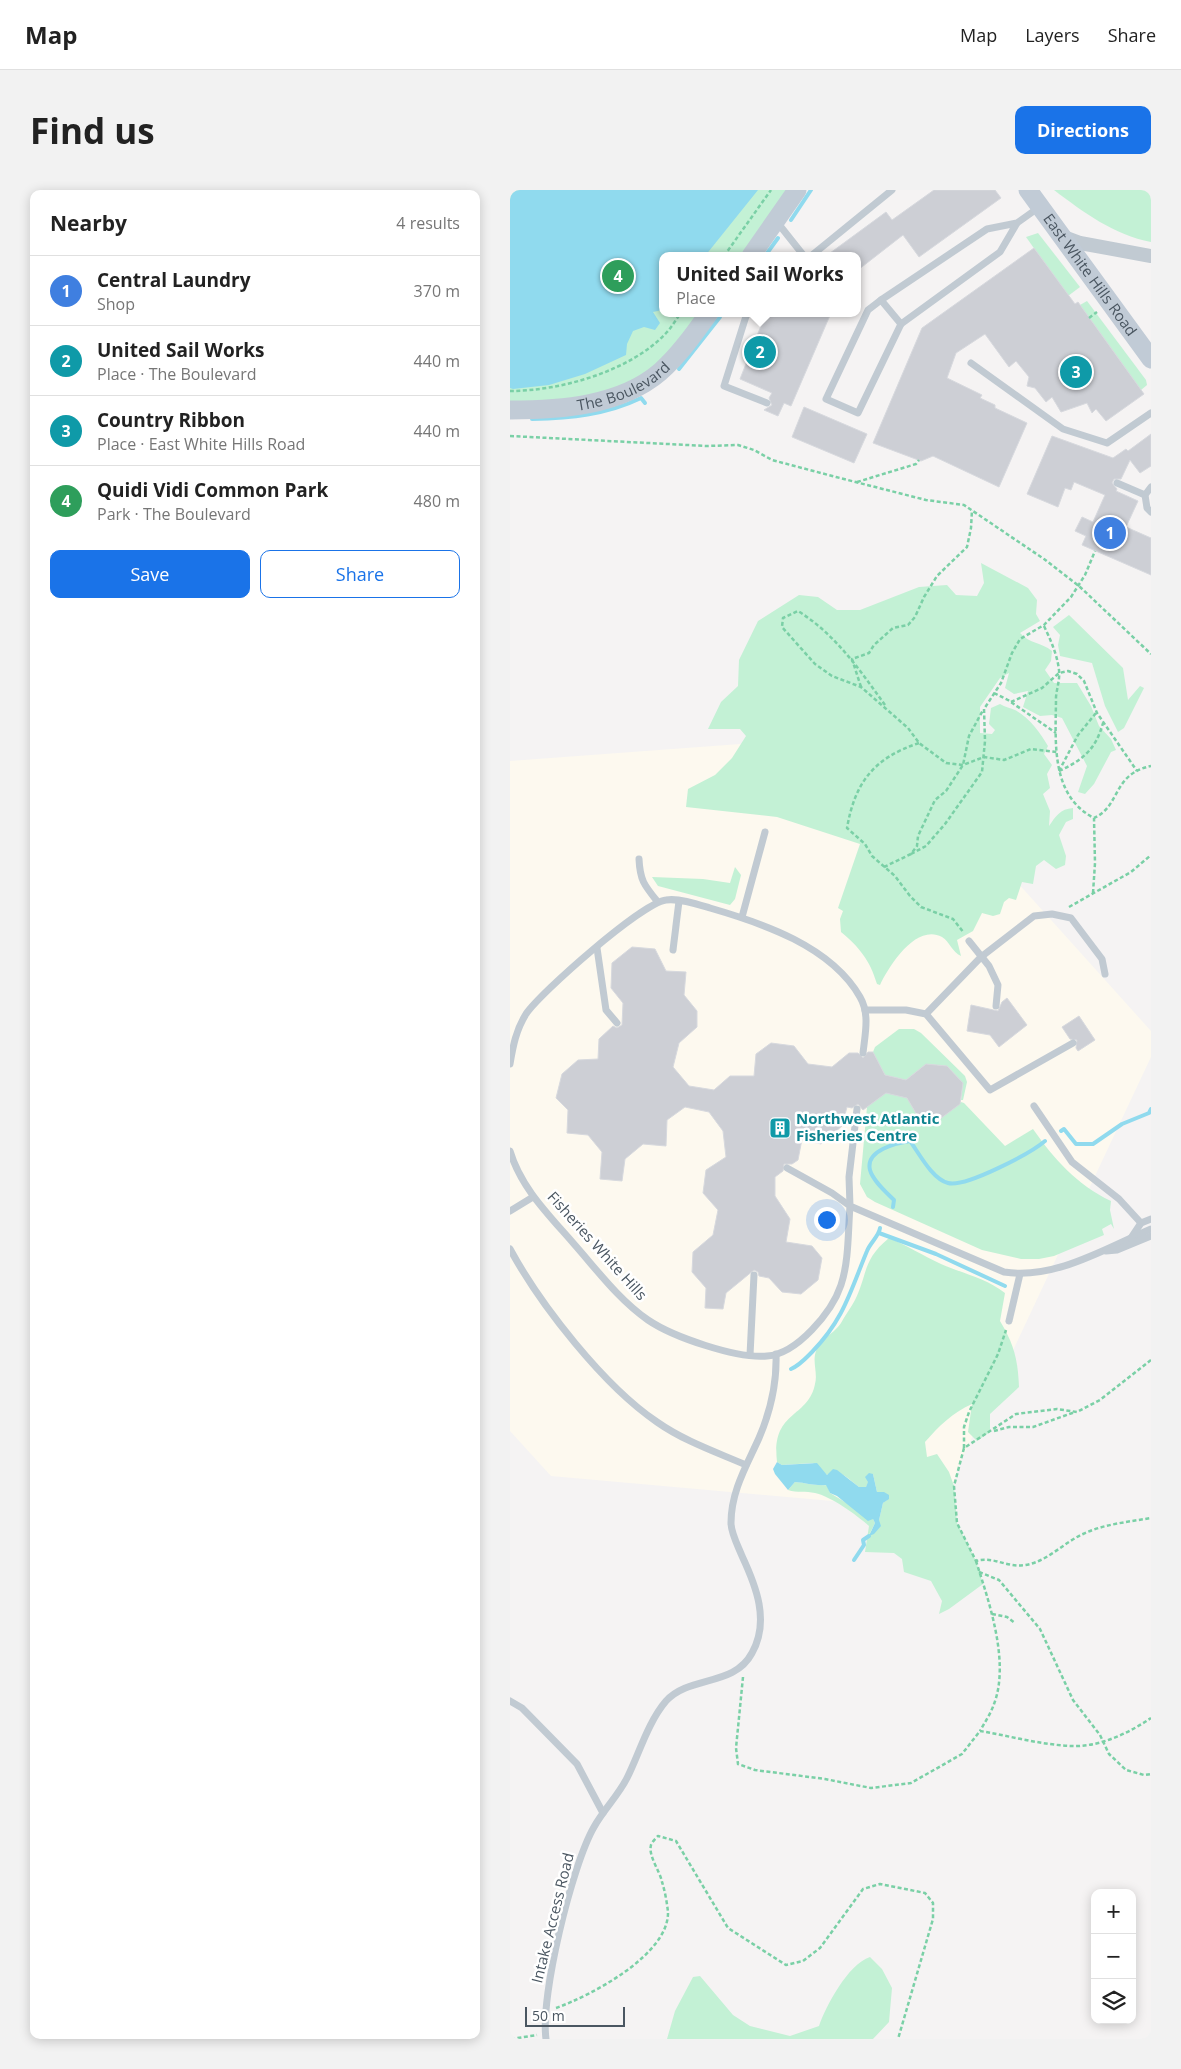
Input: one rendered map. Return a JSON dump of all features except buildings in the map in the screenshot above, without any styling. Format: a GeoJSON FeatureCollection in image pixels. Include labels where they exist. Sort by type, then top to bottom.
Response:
{"type":"FeatureCollection","features":[{"type":"Feature","properties":{"kind":"street"},"geometry":{"type":"LineString","coordinates":[[753,252],[797,190]]}},
{"type":"Feature","properties":{"kind":"street","name":"East White Hills Road"},"geometry":{"type":"LineString","coordinates":[[1028,190],[1151,359]]}},
{"type":"Feature","properties":{"kind":"street"},"geometry":{"type":"LineString","coordinates":[[1064,237],[1080,243],[1151,256]]}},
{"type":"Feature","properties":{"kind":"street","name":"The Boulevard"},"geometry":{"type":"LineString","coordinates":[[510,410],[556,409],[588,404],[632,388],[658,373],[675,357],[706,317]]}},
{"type":"Feature","properties":{"kind":"lane"},"geometry":{"type":"LineString","coordinates":[[816,252],[892,190]]}},
{"type":"Feature","properties":{"kind":"lane"},"geometry":{"type":"LineString","coordinates":[[1017,223],[987,228],[868,310],[826,399],[858,413],[901,324],[1000,252],[1017,223],[1040,206]]}},
{"type":"Feature","properties":{"kind":"lane"},"geometry":{"type":"LineString","coordinates":[[776,220],[801,252]]}},
{"type":"Feature","properties":{"kind":"lane"},"geometry":{"type":"LineString","coordinates":[[881,300],[901,324]]}},
{"type":"Feature","properties":{"kind":"lane"},"geometry":{"type":"LineString","coordinates":[[746,317],[724,386],[767,403]]}},
{"type":"Feature","properties":{"kind":"lane"},"geometry":{"type":"LineString","coordinates":[[971,363],[1064,429],[1108,443],[1151,413]]}},
{"type":"Feature","properties":{"kind":"lane"},"geometry":{"type":"LineString","coordinates":[[1117,483],[1145,495]]}},
{"type":"Feature","properties":{"kind":"lane"},"geometry":{"type":"LineString","coordinates":[[1151,487],[1145,495],[1151,512]]}},
{"type":"Feature","properties":{"kind":"lane"},"geometry":{"type":"LineString","coordinates":[[742,917],[765,832]]}},
{"type":"Feature","properties":{"kind":"lane"},"geometry":{"type":"LineString","coordinates":[[639,859],[640,877],[644,886],[658,901]]}},
{"type":"Feature","properties":{"kind":"lane"},"geometry":{"type":"LineString","coordinates":[[510,1064],[513,1042],[527,1013],[555,984],[620,928],[658,901],[668,899],[742,917],[784,936],[824,959],[852,986],[865,1010],[866,1024],[863,1053]]}},
{"type":"Feature","properties":{"kind":"lane"},"geometry":{"type":"LineString","coordinates":[[673,950],[679,901]]}},
{"type":"Feature","properties":{"kind":"lane"},"geometry":{"type":"LineString","coordinates":[[926,1014],[980,957],[1034,916],[1057,915],[1071,918],[1102,959],[1105,974]]}},
{"type":"Feature","properties":{"kind":"lane"},"geometry":{"type":"LineString","coordinates":[[968,941],[989,966],[998,985],[996,1006]]}},
{"type":"Feature","properties":{"kind":"lane"},"geometry":{"type":"LineString","coordinates":[[597,948],[606,1010],[617,1023]]}},
{"type":"Feature","properties":{"kind":"lane"},"geometry":{"type":"LineString","coordinates":[[865,1010],[906,1010],[926,1014],[990,1090],[1073,1043]]}},
{"type":"Feature","properties":{"kind":"lane"},"geometry":{"type":"LineString","coordinates":[[1034,1106],[1072,1162],[1119,1199],[1141,1223]]}},
{"type":"Feature","properties":{"kind":"lane"},"geometry":{"type":"LineString","coordinates":[[744,1666],[758,1640],[760,1608],[757,1592],[731,1524],[733,1504],[746,1465],[760,1437],[773,1399],[776,1382],[776,1354],[810,1332],[834,1301],[844,1270],[850,1206],[849,1176],[857,1109]]}},
{"type":"Feature","properties":{"kind":"lane","name":"Fisheries White Hills"},"geometry":{"type":"LineString","coordinates":[[510,1151],[519,1174],[533,1197],[625,1302],[647,1319],[688,1339],[750,1355],[766,1356],[776,1354]]}},
{"type":"Feature","properties":{"kind":"lane"},"geometry":{"type":"LineString","coordinates":[[787,1168],[832,1192],[850,1206],[1004,1272],[1020,1274],[1057,1268],[1151,1229]]}},
{"type":"Feature","properties":{"kind":"lane"},"geometry":{"type":"LineString","coordinates":[[510,1211],[533,1197]]}},
{"type":"Feature","properties":{"kind":"lane"},"geometry":{"type":"LineString","coordinates":[[1131,1238],[1141,1223],[1151,1218]]}},
{"type":"Feature","properties":{"kind":"lane"},"geometry":{"type":"LineString","coordinates":[[1098,1252],[1117,1250],[1151,1236]]}},
{"type":"Feature","properties":{"kind":"lane"},"geometry":{"type":"LineString","coordinates":[[510,1249],[529,1283],[557,1320],[629,1402],[658,1423],[692,1442],[746,1465]]}},
{"type":"Feature","properties":{"kind":"lane"},"geometry":{"type":"LineString","coordinates":[[1009,1321],[1020,1274]]}},
{"type":"Feature","properties":{"kind":"lane"},"geometry":{"type":"LineString","coordinates":[[750,1355],[754,1275]]}},
{"type":"Feature","properties":{"kind":"lane","name":"Intake Access Road"},"geometry":{"type":"LineString","coordinates":[[546,2037],[545,2012],[572,1883],[585,1845],[603,1813],[624,1784],[657,1714],[666,1702],[689,1685],[718,1679],[744,1666]]}},
{"type":"Feature","properties":{"kind":"lane"},"geometry":{"type":"LineString","coordinates":[[510,1701],[522,1708],[577,1764],[603,1813]]}},
{"type":"Feature","properties":{"kind":"path"},"geometry":{"type":"LineString","coordinates":[[727,252],[771,190]]}},
{"type":"Feature","properties":{"kind":"path"},"geometry":{"type":"LineString","coordinates":[[1089,318],[1098,312]]}},
{"type":"Feature","properties":{"kind":"path"},"geometry":{"type":"LineString","coordinates":[[510,391],[535,391],[570,384],[626,363],[667,333],[677,317]]}},
{"type":"Feature","properties":{"kind":"path"},"geometry":{"type":"LineString","coordinates":[[510,436],[707,446],[738,445],[754,450],[772,460],[926,500],[964,505],[1044,559],[1079,586],[1151,654]]}},
{"type":"Feature","properties":{"kind":"path"},"geometry":{"type":"LineString","coordinates":[[856,482],[916,464],[919,460]]}},
{"type":"Feature","properties":{"kind":"path"},"geometry":{"type":"LineString","coordinates":[[852,659],[869,653],[874,645],[893,628],[908,625],[915,617],[924,597],[937,576],[967,547],[972,510]]}},
{"type":"Feature","properties":{"kind":"path"},"geometry":{"type":"LineString","coordinates":[[912,854],[935,800],[946,791],[963,765],[969,736],[984,708],[1001,683],[1012,652],[1020,639],[1044,625],[1057,614],[1079,586],[1095,551]]}},
{"type":"Feature","properties":{"kind":"path"},"geometry":{"type":"LineString","coordinates":[[885,705],[852,659],[810,619],[798,611],[783,618],[782,627],[815,664],[832,676],[861,687],[885,705],[908,728],[919,744],[946,763],[963,765],[984,756],[1004,760],[1031,749],[1057,752]]}},
{"type":"Feature","properties":{"kind":"path"},"geometry":{"type":"LineString","coordinates":[[1044,625],[1056,652],[1059,673],[1060,684],[1056,695],[1058,772],[1065,790],[1086,814],[1094,818]]}},
{"type":"Feature","properties":{"kind":"path"},"geometry":{"type":"LineString","coordinates":[[852,659],[861,687]]}},
{"type":"Feature","properties":{"kind":"path"},"geometry":{"type":"LineString","coordinates":[[1011,702],[1042,688],[1059,673],[1068,671],[1077,674],[1084,681],[1103,723],[1137,770]]}},
{"type":"Feature","properties":{"kind":"path"},"geometry":{"type":"LineString","coordinates":[[994,693],[1011,702],[1056,733]]}},
{"type":"Feature","properties":{"kind":"path"},"geometry":{"type":"LineString","coordinates":[[884,867],[926,846],[964,799],[982,772],[984,708]]}},
{"type":"Feature","properties":{"kind":"path"},"geometry":{"type":"LineString","coordinates":[[1058,772],[1078,734],[1097,713]]}},
{"type":"Feature","properties":{"kind":"path"},"geometry":{"type":"LineString","coordinates":[[1058,772],[1079,761],[1090,752],[1099,738],[1103,723]]}},
{"type":"Feature","properties":{"kind":"path"},"geometry":{"type":"LineString","coordinates":[[919,744],[889,756],[875,765],[858,791],[851,807],[847,828],[865,844],[872,856],[895,876],[921,907],[953,919],[968,941]]}},
{"type":"Feature","properties":{"kind":"path"},"geometry":{"type":"LineString","coordinates":[[1094,818],[1102,814],[1116,790],[1127,777],[1137,770],[1151,766]]}},
{"type":"Feature","properties":{"kind":"path"},"geometry":{"type":"LineString","coordinates":[[1093,893],[1096,863],[1094,818]]}},
{"type":"Feature","properties":{"kind":"path"},"geometry":{"type":"LineString","coordinates":[[1057,915],[1131,872],[1151,855]]}},
{"type":"Feature","properties":{"kind":"path"},"geometry":{"type":"LineString","coordinates":[[744,1666],[737,1756],[738,1764],[755,1770],[825,1779],[871,1788],[911,1783],[962,1754],[980,1731],[995,1702],[1000,1659],[992,1614],[976,1562],[957,1523],[954,1486],[964,1448],[964,1427],[969,1412],[998,1354],[1009,1321]]}},
{"type":"Feature","properties":{"kind":"path"},"geometry":{"type":"LineString","coordinates":[[990,1432],[1009,1427],[1033,1427],[1077,1412],[1100,1400],[1151,1360]]}},
{"type":"Feature","properties":{"kind":"path"},"geometry":{"type":"LineString","coordinates":[[964,1448],[1016,1414],[1057,1409],[1077,1412]]}},
{"type":"Feature","properties":{"kind":"path"},"geometry":{"type":"LineString","coordinates":[[976,1562],[986,1558],[1011,1566],[1025,1565],[1040,1560],[1082,1534],[1103,1526],[1151,1518]]}},
{"type":"Feature","properties":{"kind":"path"},"geometry":{"type":"LineString","coordinates":[[979,1572],[999,1580],[1040,1629],[1073,1700],[1103,1741],[1109,1754],[1126,1770],[1144,1775],[1151,1774]]}},
{"type":"Feature","properties":{"kind":"path"},"geometry":{"type":"LineString","coordinates":[[992,1614],[1007,1617],[1015,1623]]}},
{"type":"Feature","properties":{"kind":"path"},"geometry":{"type":"LineString","coordinates":[[980,1731],[1073,1746],[1103,1741],[1132,1732],[1151,1718]]}},
{"type":"Feature","properties":{"kind":"path"},"geometry":{"type":"LineString","coordinates":[[545,2012],[573,2002],[622,1976],[646,1953],[664,1931],[668,1913],[662,1881],[651,1854],[651,1845],[658,1836],[676,1841],[728,1928],[786,1965],[803,1961],[820,1948],[863,1889],[880,1884],[924,1893],[933,1903],[933,1919],[898,2039]]}},
{"type":"Feature","properties":{"kind":"path"},"geometry":{"type":"LineString","coordinates":[[512,2039],[546,2037]]}},
{"type":"Feature","properties":{"kind":"shaded area"},"geometry":{"type":"Polygon","coordinates":[[[794,740],[1006,870],[1151,1031],[1151,1057],[959,1465],[945,1511],[551,1476],[510,1431],[510,761],[794,740]]]}},
{"type":"Feature","properties":{"kind":"green space"},"geometry":{"type":"Polygon","coordinates":[[[510,190],[787,190],[743,252],[659,252],[659,317],[696,317],[669,351],[648,371],[633,381],[600,393],[563,399],[510,402],[510,190]]]}},
{"type":"Feature","properties":{"kind":"green space"},"geometry":{"type":"Polygon","coordinates":[[[1054,190],[1151,190],[1151,242],[1124,234],[1099,222],[1054,190]]]}},
{"type":"Feature","properties":{"kind":"green space"},"geometry":{"type":"Polygon","coordinates":[[[1038,233],[1080,287],[1068,296],[1026,237],[1038,233]]]}},
{"type":"Feature","properties":{"kind":"green space"},"geometry":{"type":"Polygon","coordinates":[[[1087,301],[1146,380],[1147,385],[1141,390],[1080,305],[1087,301]]]}},
{"type":"Feature","properties":{"kind":"green space"},"geometry":{"type":"Polygon","coordinates":[[[981,563],[1028,588],[1037,600],[1036,614],[1040,621],[1020,633],[1024,637],[1052,651],[1051,661],[1045,670],[1054,683],[1077,683],[1091,706],[1099,726],[1111,739],[1116,750],[1111,752],[1094,784],[1085,794],[1078,792],[1087,766],[1062,718],[1052,715],[1040,716],[1023,707],[1028,691],[1014,694],[1005,688],[1009,673],[1000,678],[980,707],[980,733],[992,734],[995,730],[989,724],[991,708],[1000,704],[1015,710],[1025,717],[1045,741],[1048,746],[1044,754],[1052,765],[1047,774],[1050,788],[1043,794],[1050,811],[1049,826],[1062,811],[1073,808],[1073,819],[1066,822],[1059,835],[1066,856],[1065,865],[1056,869],[1044,860],[1036,866],[1033,884],[1022,882],[1016,900],[1009,898],[1004,902],[1000,914],[993,916],[982,913],[973,931],[957,940],[961,956],[942,937],[932,934],[923,936],[913,941],[897,958],[880,985],[877,984],[871,968],[863,955],[841,932],[840,919],[843,911],[838,908],[860,844],[777,817],[686,807],[688,789],[715,775],[732,758],[746,736],[740,729],[708,729],[721,702],[738,686],[739,660],[758,621],[799,595],[818,597],[837,610],[860,610],[919,587],[947,585],[956,595],[977,596],[984,583],[981,563]]]}},
{"type":"Feature","properties":{"kind":"green space"},"geometry":{"type":"Polygon","coordinates":[[[1069,615],[1123,668],[1128,700],[1140,686],[1144,688],[1124,728],[1118,732],[1105,706],[1092,663],[1060,656],[1058,645],[1060,635],[1053,627],[1069,615]]]}},
{"type":"Feature","properties":{"kind":"green space"},"geometry":{"type":"Polygon","coordinates":[[[735,867],[741,875],[735,899],[730,905],[658,886],[652,877],[703,879],[730,883],[735,867]]]}},
{"type":"Feature","properties":{"kind":"green space"},"geometry":{"type":"Polygon","coordinates":[[[899,1029],[914,1029],[921,1033],[965,1076],[967,1082],[963,1100],[961,1100],[963,1083],[947,1066],[926,1064],[906,1080],[885,1075],[873,1052],[875,1047],[899,1029]]]}},
{"type":"Feature","properties":{"kind":"green space"},"geometry":{"type":"Polygon","coordinates":[[[886,1092],[907,1098],[917,1115],[940,1119],[961,1102],[964,1103],[1005,1146],[1033,1129],[1049,1151],[1067,1170],[1087,1187],[1111,1201],[1110,1210],[1114,1229],[1111,1224],[1102,1229],[1104,1235],[1054,1256],[1039,1259],[1021,1259],[982,1250],[875,1202],[867,1197],[860,1184],[867,1107],[886,1092]]]}},
{"type":"Feature","properties":{"kind":"green space"},"geometry":{"type":"Polygon","coordinates":[[[889,1238],[941,1264],[982,1280],[1005,1293],[1000,1321],[1012,1345],[1018,1369],[1019,1387],[990,1414],[990,1432],[977,1441],[968,1432],[972,1404],[946,1420],[925,1442],[927,1457],[937,1454],[949,1472],[954,1486],[957,1523],[976,1561],[983,1584],[949,1609],[939,1614],[942,1601],[931,1581],[904,1572],[902,1559],[894,1553],[865,1552],[869,1526],[843,1506],[828,1498],[812,1492],[788,1490],[795,1482],[827,1485],[830,1493],[873,1519],[875,1523],[869,1535],[879,1520],[883,1503],[887,1500],[877,1492],[873,1474],[866,1487],[859,1487],[840,1473],[827,1475],[813,1463],[782,1465],[777,1462],[779,1433],[791,1417],[805,1404],[815,1384],[815,1355],[818,1347],[841,1323],[855,1300],[870,1260],[880,1246],[889,1238]]]}},
{"type":"Feature","properties":{"kind":"green space"},"geometry":{"type":"Polygon","coordinates":[[[870,1957],[882,1969],[892,1988],[889,2022],[873,2039],[667,2039],[675,2011],[693,1977],[700,1976],[733,2015],[750,2026],[790,2036],[819,2026],[832,1997],[846,1977],[862,1961],[870,1957]]]}},
{"type":"Feature","properties":{"kind":"water"},"geometry":{"type":"Polygon","coordinates":[[[510,190],[758,190],[708,252],[659,252],[659,311],[653,312],[660,323],[655,330],[644,327],[633,331],[627,344],[626,355],[585,374],[549,385],[510,388],[510,190]]]}},
{"type":"Feature","properties":{"kind":"water"},"geometry":{"type":"Polygon","coordinates":[[[777,1462],[782,1465],[817,1463],[827,1475],[833,1469],[837,1470],[859,1487],[866,1487],[868,1482],[865,1477],[869,1473],[873,1474],[877,1492],[884,1492],[889,1495],[889,1499],[883,1503],[879,1520],[881,1526],[874,1534],[869,1536],[875,1523],[873,1519],[868,1521],[837,1496],[830,1493],[826,1485],[795,1482],[788,1490],[773,1469],[777,1462]]]}},
{"type":"Feature","properties":{"kind":"waterway"},"geometry":{"type":"LineString","coordinates":[[791,220],[811,190]]}},
{"type":"Feature","properties":{"kind":"waterway"},"geometry":{"type":"LineString","coordinates":[[768,252],[778,238]]}},
{"type":"Feature","properties":{"kind":"waterway"},"geometry":{"type":"LineString","coordinates":[[679,369],[720,317]]}},
{"type":"Feature","properties":{"kind":"waterway"},"geometry":{"type":"LineString","coordinates":[[532,419],[588,415],[628,404],[641,398],[645,403]]}},
{"type":"Feature","properties":{"kind":"waterway"},"geometry":{"type":"LineString","coordinates":[[1061,1131],[1064,1129],[1076,1144],[1093,1144],[1122,1124],[1149,1113],[1151,1109]]}},
{"type":"Feature","properties":{"kind":"waterway"},"geometry":{"type":"LineString","coordinates":[[893,1207],[894,1200],[877,1182],[870,1170],[872,1157],[883,1149],[910,1141],[931,1171],[942,1181],[956,1183],[998,1168],[1045,1141]]}},
{"type":"Feature","properties":{"kind":"waterway"},"geometry":{"type":"LineString","coordinates":[[791,1369],[800,1364],[832,1328],[851,1292],[867,1251],[880,1228]]}},
{"type":"Feature","properties":{"kind":"waterway"},"geometry":{"type":"LineString","coordinates":[[879,1233],[936,1254],[1005,1286]]}},
{"type":"Feature","properties":{"kind":"waterway"},"geometry":{"type":"LineString","coordinates":[[854,1560],[864,1545],[863,1540],[869,1536]]}},
{"type":"Feature","properties":{"kind":"place","name":"Quidi Vidi Common Park"},"geometry":{"type":"Point","coordinates":[618,276]}},
{"type":"Feature","properties":{"kind":"place","name":"United Sail Works"},"geometry":{"type":"Point","coordinates":[760,352]}},
{"type":"Feature","properties":{"kind":"place","name":"Country Ribbon"},"geometry":{"type":"Point","coordinates":[1076,372]}},
{"type":"Feature","properties":{"kind":"place","name":"Central Laundry"},"geometry":{"type":"Point","coordinates":[1110,533]}},
{"type":"Feature","properties":{"kind":"place","name":"Northwest Atlantic Fisheries Centre"},"geometry":{"type":"Point","coordinates":[780,1128]}}]}
